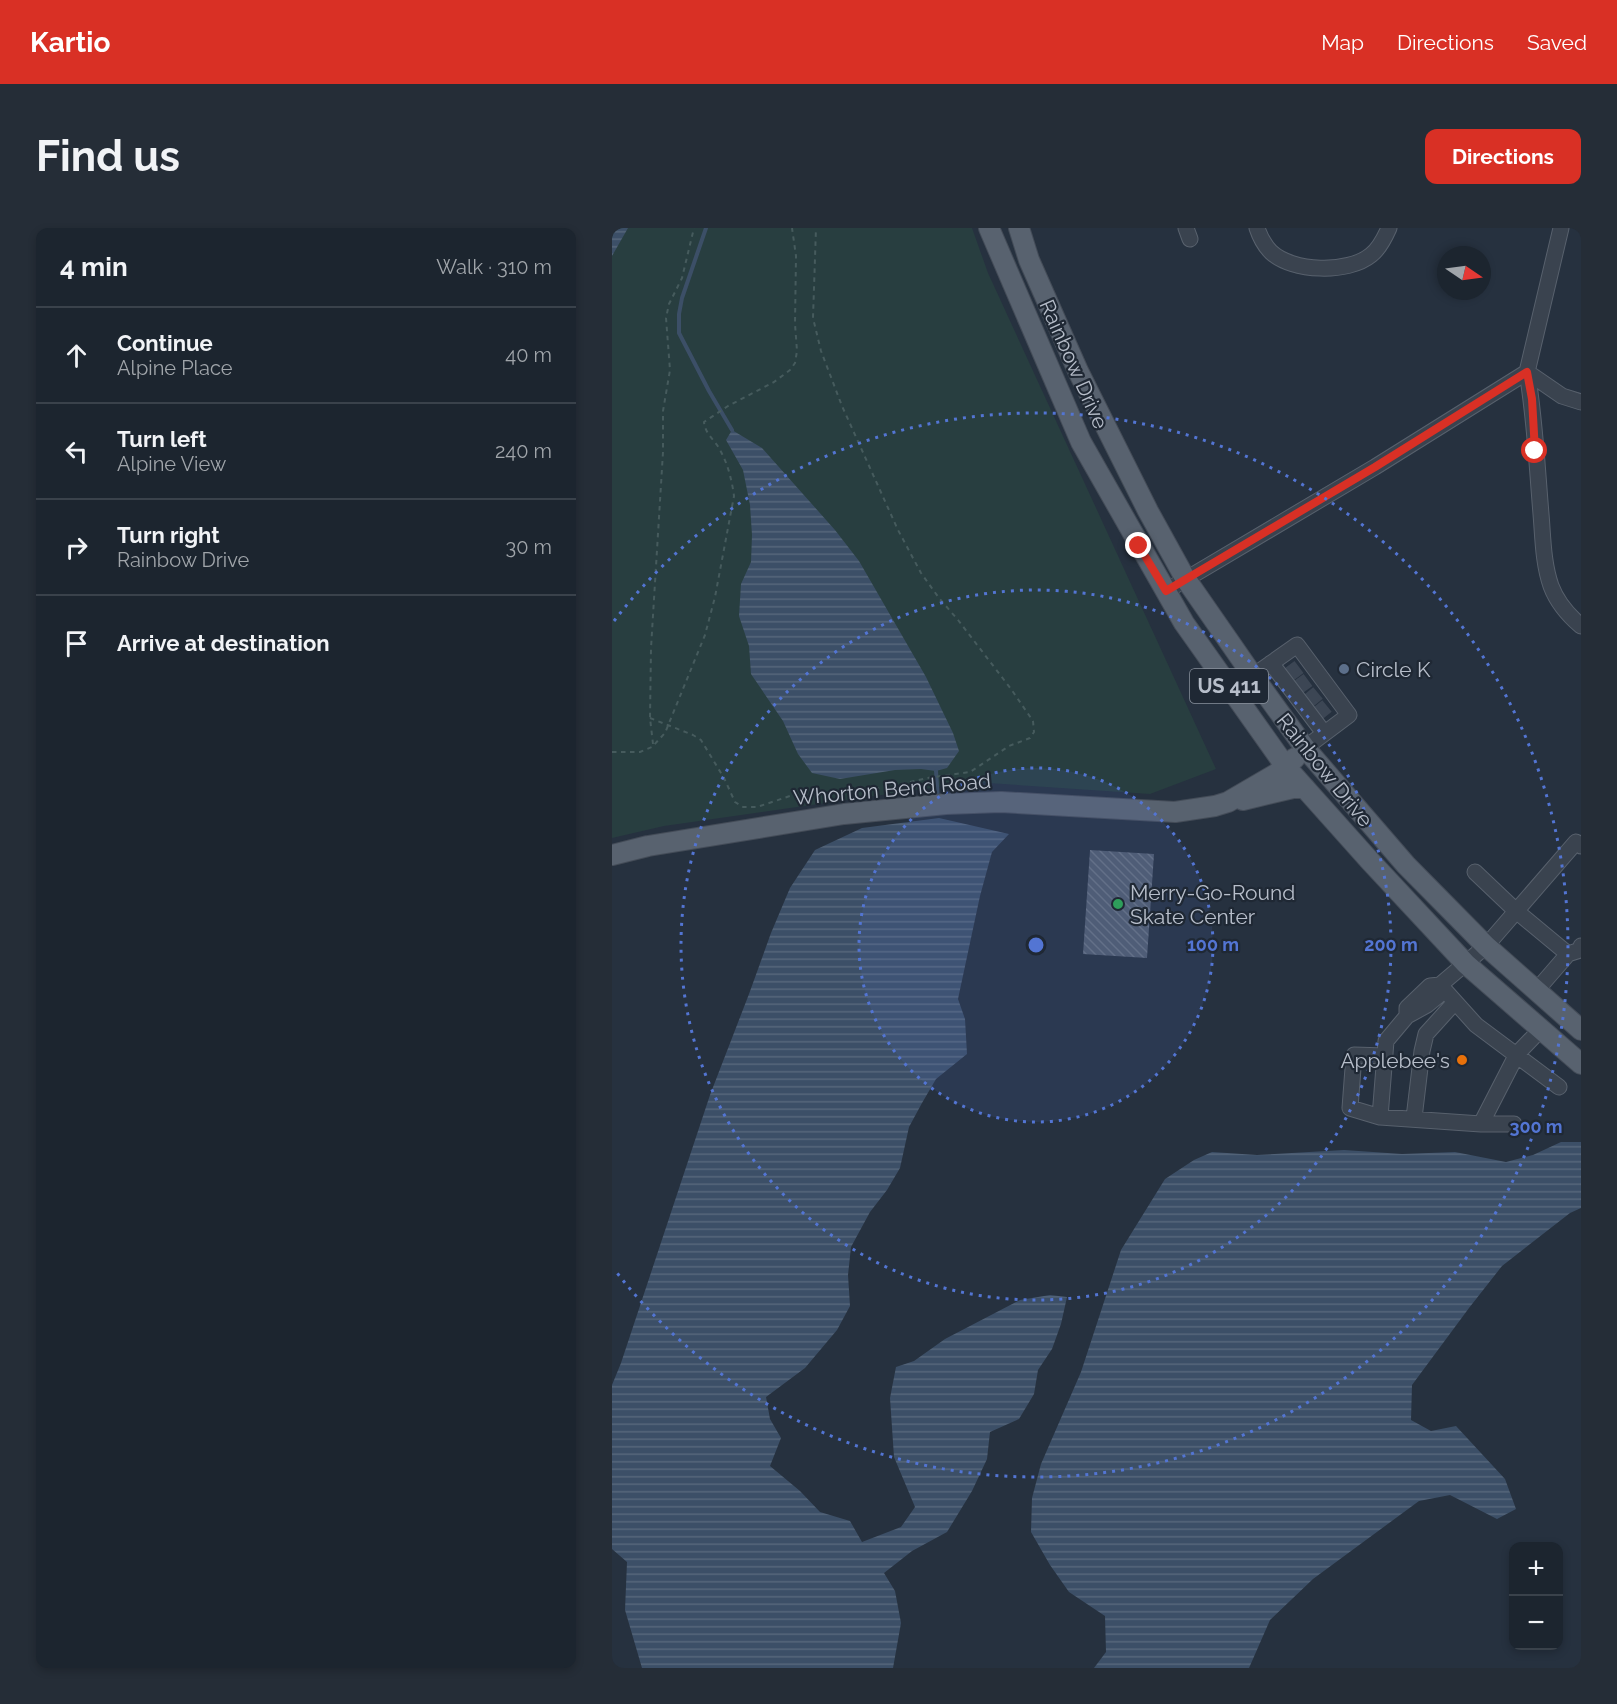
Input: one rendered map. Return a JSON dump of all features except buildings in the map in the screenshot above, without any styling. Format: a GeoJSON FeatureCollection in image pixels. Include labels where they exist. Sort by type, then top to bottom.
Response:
{"type":"FeatureCollection","features":[{"type":"Feature","properties":{"kind":"main road","name":"Rainbow Drive"},"geometry":{"type":"LineString","coordinates":[[989,228],[1082,442],[1184,623],[1286,767],[1466,964],[1581,1064]]}},
{"type":"Feature","properties":{"kind":"main road","name":"Rainbow Drive"},"geometry":{"type":"LineString","coordinates":[[1019,228],[1029,260],[1078,370],[1148,511],[1185,579],[1305,748],[1406,865],[1486,945],[1581,1030]]}},
{"type":"Feature","properties":{"kind":"main road","name":"Whorton Bend Road"},"geometry":{"type":"LineString","coordinates":[[612,855],[657,844],[844,814],[946,804],[1001,802],[1176,812],[1215,806],[1228,802],[1286,767],[1305,748]]}},
{"type":"Feature","properties":{"kind":"main road"},"geometry":{"type":"LineString","coordinates":[[1228,802],[1248,800],[1293,788],[1305,788]]}},
{"type":"Feature","properties":{"kind":"street"},"geometry":{"type":"LineString","coordinates":[[1257,228],[1260,238],[1271,252],[1285,261],[1306,267],[1339,269],[1371,255],[1389,228]]}},
{"type":"Feature","properties":{"kind":"street"},"geometry":{"type":"LineString","coordinates":[[1561,228],[1527,372],[1532,399],[1544,557],[1551,585],[1558,600],[1581,626]]}},
{"type":"Feature","properties":{"kind":"street"},"geometry":{"type":"LineString","coordinates":[[1166,591],[1375,467],[1527,372]]}},
{"type":"Feature","properties":{"kind":"street"},"geometry":{"type":"LineString","coordinates":[[1527,372],[1562,396],[1581,402]]}},
{"type":"Feature","properties":{"kind":"street"},"geometry":{"type":"LineString","coordinates":[[1253,676],[1297,645],[1299,677],[1319,703],[1349,715],[1305,748]]}},
{"type":"Feature","properties":{"kind":"street"},"geometry":{"type":"LineString","coordinates":[[1271,663],[1299,677],[1319,703],[1324,733]]}},
{"type":"Feature","properties":{"kind":"street"},"geometry":{"type":"LineString","coordinates":[[1380,1117],[1386,1041],[1407,1016],[1407,1008],[1430,986],[1440,985],[1466,964],[1486,945],[1576,842],[1581,846]]}},
{"type":"Feature","properties":{"kind":"street"},"geometry":{"type":"LineString","coordinates":[[1475,872],[1515,910],[1575,950],[1536,991]]}},
{"type":"Feature","properties":{"kind":"street"},"geometry":{"type":"LineString","coordinates":[[1440,985],[1476,1025],[1559,1087]]}},
{"type":"Feature","properties":{"kind":"street"},"geometry":{"type":"LineString","coordinates":[[1414,1118],[1426,1034],[1455,1002]]}},
{"type":"Feature","properties":{"kind":"street"},"geometry":{"type":"LineString","coordinates":[[1481,1124],[1517,1054],[1541,1029]]}},
{"type":"Feature","properties":{"kind":"street"},"geometry":{"type":"LineString","coordinates":[[1385,1056],[1354,1055],[1350,1108],[1380,1117],[1514,1124]]}},
{"type":"Feature","properties":{"kind":"path"},"geometry":{"type":"LineString","coordinates":[[653,746],[650,718],[651,648],[663,453],[663,411],[670,370],[666,318],[669,304],[682,278],[694,228]]}},
{"type":"Feature","properties":{"kind":"path"},"geometry":{"type":"LineString","coordinates":[[612,752],[640,752],[653,746],[665,733],[705,634],[715,597],[734,496],[732,482],[720,449],[704,430],[704,422],[728,406],[774,382],[790,370],[795,363],[797,351],[796,256],[792,228]]}},
{"type":"Feature","properties":{"kind":"path"},"geometry":{"type":"LineString","coordinates":[[650,718],[701,740],[724,778],[735,802],[743,807],[757,807],[796,794],[820,794],[889,787],[927,778],[970,772],[1009,746],[1030,738],[1034,732],[1033,721],[921,573],[898,530],[842,406],[821,351],[813,318],[816,228]]}},
{"type":"Feature","properties":{"kind":"green space"},"geometry":{"type":"Polygon","coordinates":[[[612,228],[972,228],[988,273],[1216,769],[1150,794],[973,782],[664,826],[612,838],[612,228]]]}},
{"type":"Feature","properties":{"kind":"water"},"geometry":{"type":"Polygon","coordinates":[[[612,228],[628,228],[612,256],[612,228]]]}},
{"type":"Feature","properties":{"kind":"water"},"geometry":{"type":"Polygon","coordinates":[[[732,430],[762,448],[835,530],[859,561],[926,677],[953,733],[959,751],[947,768],[936,771],[895,770],[840,779],[812,773],[798,754],[783,721],[751,674],[749,646],[739,616],[741,584],[751,562],[752,535],[750,505],[743,470],[726,440],[732,430]]]}},
{"type":"Feature","properties":{"kind":"water"},"geometry":{"type":"Polygon","coordinates":[[[939,818],[1009,834],[992,852],[958,999],[965,1019],[967,1054],[936,1079],[909,1127],[900,1168],[870,1212],[851,1247],[848,1275],[850,1306],[837,1330],[805,1368],[766,1397],[770,1419],[781,1438],[770,1466],[800,1491],[820,1512],[850,1521],[862,1542],[901,1527],[915,1507],[894,1457],[890,1398],[896,1367],[914,1361],[945,1339],[1020,1300],[1050,1295],[1067,1297],[1061,1324],[1052,1349],[1038,1370],[1034,1394],[1019,1419],[990,1432],[987,1459],[972,1491],[947,1532],[912,1551],[884,1573],[895,1591],[901,1623],[893,1668],[642,1668],[625,1610],[627,1562],[612,1549],[612,1385],[710,1095],[790,888],[815,850],[862,828],[939,818]]]}},
{"type":"Feature","properties":{"kind":"water"},"geometry":{"type":"Polygon","coordinates":[[[1561,1142],[1581,1142],[1581,1208],[1570,1213],[1502,1266],[1412,1385],[1411,1420],[1431,1431],[1456,1426],[1505,1479],[1516,1509],[1497,1519],[1450,1495],[1419,1501],[1313,1579],[1270,1620],[1249,1668],[1094,1668],[1106,1652],[1105,1616],[1069,1592],[1050,1565],[1031,1532],[1032,1498],[1041,1464],[1081,1372],[1121,1250],[1165,1179],[1194,1160],[1212,1152],[1257,1155],[1344,1150],[1402,1154],[1455,1152],[1506,1162],[1533,1155],[1561,1142]]]}},
{"type":"Feature","properties":{"kind":"waterway"},"geometry":{"type":"LineString","coordinates":[[706,228],[682,298],[679,333],[732,430]]}},
{"type":"Feature","properties":{"kind":"waterway"},"geometry":{"type":"LineString","coordinates":[[936,771],[938,800]]}},
{"type":"Feature","properties":{"kind":"tunnel"},"geometry":{"type":"LineString","coordinates":[[1287,676],[1299,667]]}},
{"type":"Feature","properties":{"kind":"tunnel"},"geometry":{"type":"LineString","coordinates":[[1297,688],[1308,680]]}},
{"type":"Feature","properties":{"kind":"tunnel"},"geometry":{"type":"LineString","coordinates":[[1307,702],[1318,693]]}},
{"type":"Feature","properties":{"kind":"tunnel"},"geometry":{"type":"LineString","coordinates":[[1317,714],[1327,706]]}},
{"type":"Feature","properties":{"kind":"place","name":"Circle K"},"geometry":{"type":"Point","coordinates":[1344,669]}},
{"type":"Feature","properties":{"kind":"place","name":"Merry-Go-Round Skate Center"},"geometry":{"type":"Point","coordinates":[1118,904]}},
{"type":"Feature","properties":{"kind":"place","name":"Applebee's"},"geometry":{"type":"Point","coordinates":[1462,1060]}},
{"type":"Feature","properties":{"kind":"route"},"geometry":{"type":"LineString","coordinates":[[1139,546],[1166,591],[1375,467],[1527,372],[1532,399],[1535,451]]}}]}
